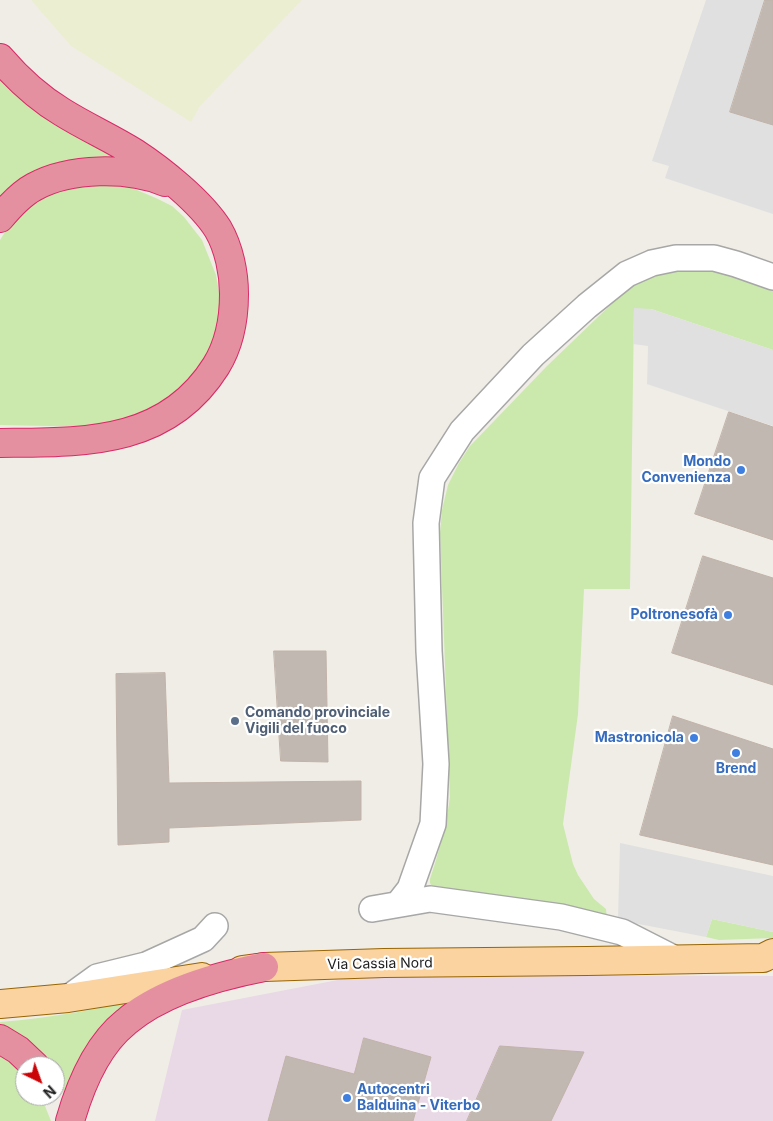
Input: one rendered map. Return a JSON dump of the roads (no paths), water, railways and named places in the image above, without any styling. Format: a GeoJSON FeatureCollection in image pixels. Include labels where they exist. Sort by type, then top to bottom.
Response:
{"type":"FeatureCollection","features":[{"type":"Feature","properties":{"kind":"highway"},"geometry":{"type":"LineString","coordinates":[[0,58],[23,82],[42,98],[61,112],[134,152],[194,201],[218,229],[226,247],[234,286],[232,325],[222,353],[208,378],[182,405],[150,425],[112,437],[86,441],[0,443]]}},
{"type":"Feature","properties":{"kind":"highway"},"geometry":{"type":"LineString","coordinates":[[0,218],[20,197],[35,186],[66,175],[103,171],[128,172],[159,179],[178,188]]}},
{"type":"Feature","properties":{"kind":"highway"},"geometry":{"type":"LineString","coordinates":[[70,1121],[76,1101],[92,1065],[107,1042],[125,1022],[168,996],[192,986],[215,978],[264,967]]}},
{"type":"Feature","properties":{"kind":"highway"},"geometry":{"type":"LineString","coordinates":[[0,1039],[24,1056]]}},
{"type":"Feature","properties":{"kind":"highway"},"geometry":{"type":"LineString","coordinates":[[58,1106],[63,1121]]}},
{"type":"Feature","properties":{"kind":"main road","name":"Via Cassia Nord"},"geometry":{"type":"LineString","coordinates":[[0,1004],[68,998],[264,967],[384,963],[587,962],[770,958]]}},
{"type":"Feature","properties":{"kind":"street"},"geometry":{"type":"LineString","coordinates":[[399,903],[410,889],[434,824],[436,764],[429,651],[426,523],[432,478],[462,431],[533,355],[587,306],[627,274],[652,263],[676,258],[714,258],[773,277]]}},
{"type":"Feature","properties":{"kind":"street"},"geometry":{"type":"LineString","coordinates":[[372,908],[430,899],[561,917],[622,932],[675,959]]}},
{"type":"Feature","properties":{"kind":"street"},"geometry":{"type":"LineString","coordinates":[[68,998],[96,977],[146,965],[203,939],[215,926]]}},
{"type":"Feature","properties":{"kind":"place","name":"Mondo Convenienza"},"geometry":{"type":"Point","coordinates":[741,470]}},
{"type":"Feature","properties":{"kind":"place","name":"Poltronesofà"},"geometry":{"type":"Point","coordinates":[728,615]}},
{"type":"Feature","properties":{"kind":"place","name":"Comando provinciale Vigili del fuoco"},"geometry":{"type":"Point","coordinates":[235,721]}},
{"type":"Feature","properties":{"kind":"place","name":"Mastronicola"},"geometry":{"type":"Point","coordinates":[694,738]}},
{"type":"Feature","properties":{"kind":"place","name":"Brend"},"geometry":{"type":"Point","coordinates":[736,753]}},
{"type":"Feature","properties":{"kind":"place","name":"Autocentri Balduina - Viterbo"},"geometry":{"type":"Point","coordinates":[347,1098]}}]}
